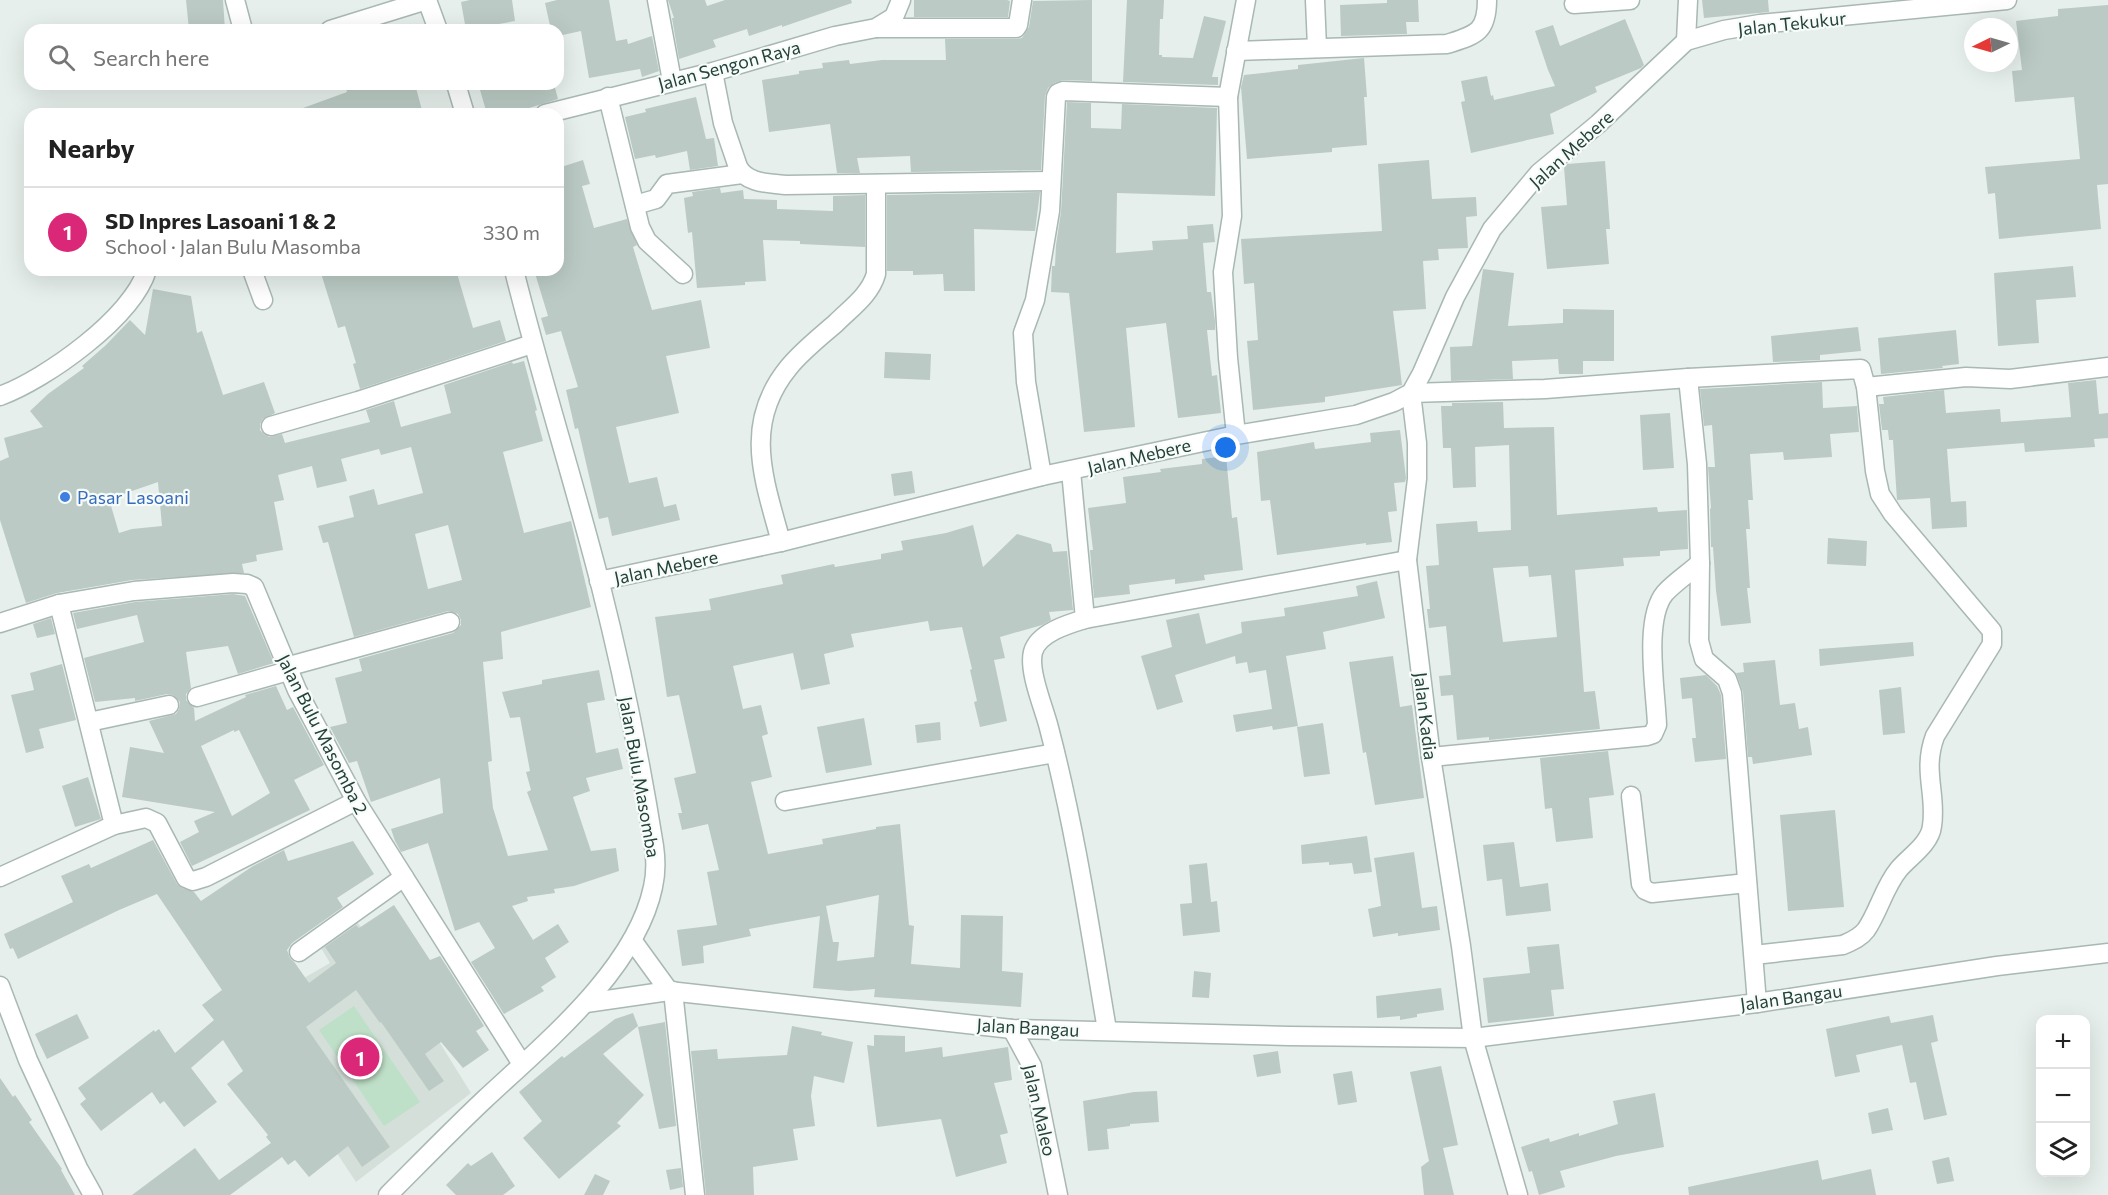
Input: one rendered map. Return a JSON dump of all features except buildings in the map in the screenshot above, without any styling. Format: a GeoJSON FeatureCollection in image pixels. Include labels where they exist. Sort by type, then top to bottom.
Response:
{"type":"FeatureCollection","features":[{"type":"Feature","properties":{"kind":"street"},"geometry":{"type":"LineString","coordinates":[[235,0],[241,24]]}},
{"type":"Feature","properties":{"kind":"street"},"geometry":{"type":"LineString","coordinates":[[349,24],[427,0],[436,24]]}},
{"type":"Feature","properties":{"kind":"street"},"geometry":{"type":"LineString","coordinates":[[657,0],[672,81]]}},
{"type":"Feature","properties":{"kind":"street"},"geometry":{"type":"LineString","coordinates":[[876,28],[894,17],[901,0]]}},
{"type":"Feature","properties":{"kind":"street","name":"Jalan Sengon Raya"},"geometry":{"type":"LineString","coordinates":[[564,109],[713,72],[835,36],[876,28],[1016,28],[1022,0]]}},
{"type":"Feature","properties":{"kind":"street"},"geometry":{"type":"LineString","coordinates":[[1236,435],[1228,358],[1223,272],[1232,216],[1228,98],[1246,0]]}},
{"type":"Feature","properties":{"kind":"street"},"geometry":{"type":"LineString","coordinates":[[1315,0],[1317,47]]}},
{"type":"Feature","properties":{"kind":"street"},"geometry":{"type":"LineString","coordinates":[[1236,51],[1447,44],[1475,34],[1482,28],[1487,17],[1487,0]]}},
{"type":"Feature","properties":{"kind":"street"},"geometry":{"type":"LineString","coordinates":[[1574,3],[1630,0]]}},
{"type":"Feature","properties":{"kind":"street"},"geometry":{"type":"LineString","coordinates":[[1686,41],[1688,0]]}},
{"type":"Feature","properties":{"kind":"street","name":"Jalan Tekukur"},"geometry":{"type":"LineString","coordinates":[[1686,41],[1724,30],[1760,24],[2007,0]]}},
{"type":"Feature","properties":{"kind":"street","name":"Jalan Mebere"},"geometry":{"type":"LineString","coordinates":[[599,581],[781,542],[1042,476],[1236,435],[1356,415],[1378,409],[1411,393],[1455,297],[1492,229],[1539,173],[1598,124],[1686,41]]}},
{"type":"Feature","properties":{"kind":"street"},"geometry":{"type":"LineString","coordinates":[[713,72],[723,123],[741,174]]}},
{"type":"Feature","properties":{"kind":"street"},"geometry":{"type":"LineString","coordinates":[[458,90],[463,108]]}},
{"type":"Feature","properties":{"kind":"street"},"geometry":{"type":"LineString","coordinates":[[1042,476],[1026,382],[1023,333],[1035,300],[1052,195],[1053,184],[1050,181],[1056,97],[1063,91],[1228,98]]}},
{"type":"Feature","properties":{"kind":"street"},"geometry":{"type":"LineString","coordinates":[[608,97],[640,227],[647,241],[683,274]]}},
{"type":"Feature","properties":{"kind":"street"},"geometry":{"type":"LineString","coordinates":[[635,206],[656,198],[667,184],[741,174],[754,181],[786,185],[1050,181]]}},
{"type":"Feature","properties":{"kind":"street"},"geometry":{"type":"LineString","coordinates":[[781,542],[762,469],[760,431],[765,408],[774,388],[790,366],[864,296],[874,282],[876,274],[876,184]]}},
{"type":"Feature","properties":{"kind":"street"},"geometry":{"type":"LineString","coordinates":[[0,396],[19,389],[45,374],[90,340],[112,321],[133,297],[145,276]]}},
{"type":"Feature","properties":{"kind":"street"},"geometry":{"type":"LineString","coordinates":[[254,276],[263,300]]}},
{"type":"Feature","properties":{"kind":"street","name":"Jalan Bulu Masomba"},"geometry":{"type":"LineString","coordinates":[[395,1192],[450,1131],[586,1003],[632,940],[653,888],[655,856],[630,710],[599,581],[532,344],[515,276]]}},
{"type":"Feature","properties":{"kind":"street"},"geometry":{"type":"LineString","coordinates":[[271,426],[358,401],[532,344]]}},
{"type":"Feature","properties":{"kind":"street"},"geometry":{"type":"LineString","coordinates":[[1866,387],[1966,377],[2010,380],[2108,366]]}},
{"type":"Feature","properties":{"kind":"street"},"geometry":{"type":"LineString","coordinates":[[1411,393],[1545,389],[1688,378],[1857,368],[1862,370],[1880,494],[1893,514],[1992,631],[1992,644],[1935,736],[1929,750],[1928,769],[1933,818],[1931,833],[1899,869],[1886,888],[1865,930],[1856,939],[1843,945],[1754,955]]}},
{"type":"Feature","properties":{"kind":"street"},"geometry":{"type":"LineString","coordinates":[[1688,378],[1697,464],[1701,653],[1704,659],[1726,679],[1732,693],[1757,1003]]}},
{"type":"Feature","properties":{"kind":"street","name":"Jalan Kadia"},"geometry":{"type":"LineString","coordinates":[[1411,393],[1417,443],[1417,479],[1407,560],[1431,757],[1473,1038]]}},
{"type":"Feature","properties":{"kind":"street"},"geometry":{"type":"LineString","coordinates":[[1071,471],[1085,619]]}},
{"type":"Feature","properties":{"kind":"street"},"geometry":{"type":"LineString","coordinates":[[1107,1030],[1078,856],[1032,664],[1035,645],[1068,624],[1085,619],[1407,560]]}},
{"type":"Feature","properties":{"kind":"street"},"geometry":{"type":"LineString","coordinates":[[1431,757],[1653,734],[1656,725],[1652,636],[1655,614],[1664,594],[1700,563]]}},
{"type":"Feature","properties":{"kind":"street","name":"Jalan Bulu Masomba 2"},"geometry":{"type":"LineString","coordinates":[[0,623],[59,604],[134,591],[251,584],[287,669],[356,801],[522,1064]]}},
{"type":"Feature","properties":{"kind":"street"},"geometry":{"type":"LineString","coordinates":[[59,604],[114,825]]}},
{"type":"Feature","properties":{"kind":"street"},"geometry":{"type":"LineString","coordinates":[[197,697],[450,622]]}},
{"type":"Feature","properties":{"kind":"street"},"geometry":{"type":"LineString","coordinates":[[89,722],[169,705]]}},
{"type":"Feature","properties":{"kind":"street"},"geometry":{"type":"LineString","coordinates":[[784,801],[1055,753]]}},
{"type":"Feature","properties":{"kind":"street"},"geometry":{"type":"LineString","coordinates":[[1631,796],[1641,884],[1645,890],[1652,893],[1747,883]]}},
{"type":"Feature","properties":{"kind":"street"},"geometry":{"type":"LineString","coordinates":[[0,877],[114,825],[146,818],[157,822],[186,878],[193,881],[206,877],[356,801]]}},
{"type":"Feature","properties":{"kind":"street"},"geometry":{"type":"LineString","coordinates":[[299,952],[404,877]]}},
{"type":"Feature","properties":{"kind":"street"},"geometry":{"type":"LineString","coordinates":[[632,940],[671,991],[695,1195]]}},
{"type":"Feature","properties":{"kind":"street","name":"Jalan Bangau"},"geometry":{"type":"LineString","coordinates":[[586,1003],[671,991],[1012,1029],[1473,1038],[1757,1003],[1997,966],[2108,953]]}},
{"type":"Feature","properties":{"kind":"street"},"geometry":{"type":"LineString","coordinates":[[0,986],[28,1060],[78,1168],[93,1195]]}},
{"type":"Feature","properties":{"kind":"street","name":"Jalan Maleo"},"geometry":{"type":"LineString","coordinates":[[1012,1029],[1032,1066],[1058,1195]]}},
{"type":"Feature","properties":{"kind":"street"},"geometry":{"type":"LineString","coordinates":[[1473,1038],[1518,1195]]}},
{"type":"Feature","properties":{"kind":"shaded area"},"geometry":{"type":"Polygon","coordinates":[[[354,918],[399,977],[471,1093],[356,1182],[248,1019],[290,986],[330,963],[318,943],[354,918]]]}},
{"type":"Feature","properties":{"kind":"green space"},"geometry":{"type":"Polygon","coordinates":[[[354,1006],[420,1102],[384,1126],[319,1030],[354,1006]]]}},
{"type":"Feature","properties":{"kind":"place","name":"Pasar Lasoani"},"geometry":{"type":"Point","coordinates":[65,497]}},
{"type":"Feature","properties":{"kind":"place","name":"SD Inpres Lasoani 1 & 2"},"geometry":{"type":"Point","coordinates":[360,1057]}}]}
